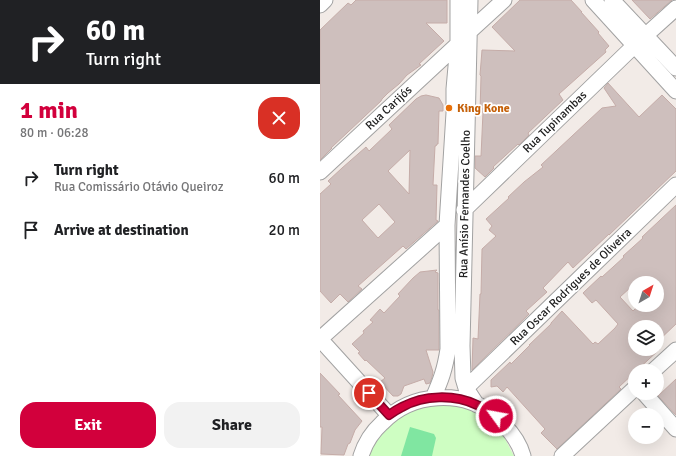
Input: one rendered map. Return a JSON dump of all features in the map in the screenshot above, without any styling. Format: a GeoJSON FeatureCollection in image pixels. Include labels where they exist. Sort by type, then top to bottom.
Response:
{"type":"FeatureCollection","features":[{"type":"Feature","properties":{"kind":"street"},"geometry":{"type":"LineString","coordinates":[[320,5],[325,0]]}},
{"type":"Feature","properties":{"kind":"street","name":"Rua Anísio Fernandes Coelho"},"geometry":{"type":"LineString","coordinates":[[458,0],[460,129],[464,210],[463,378],[466,388],[477,405]]}},
{"type":"Feature","properties":{"kind":"street","name":"Rua Anísio Fernandes Coelho"},"geometry":{"type":"LineString","coordinates":[[460,103],[469,32],[470,0]]}},
{"type":"Feature","properties":{"kind":"street"},"geometry":{"type":"LineString","coordinates":[[469,32],[504,0]]}},
{"type":"Feature","properties":{"kind":"street"},"geometry":{"type":"LineString","coordinates":[[593,0],[676,68]]}},
{"type":"Feature","properties":{"kind":"street"},"geometry":{"type":"LineString","coordinates":[[612,0],[676,91]]}},
{"type":"Feature","properties":{"kind":"street","name":"Rua Tupinambas"},"geometry":{"type":"LineString","coordinates":[[464,210],[640,40],[676,8]]}},
{"type":"Feature","properties":{"kind":"street","name":"Rua Carijós"},"geometry":{"type":"LineString","coordinates":[[320,172],[458,44]]}},
{"type":"Feature","properties":{"kind":"street","name":"Rua Anísio Fernandes Coelho"},"geometry":{"type":"LineString","coordinates":[[433,398],[442,378],[448,349],[447,225],[460,129]]}},
{"type":"Feature","properties":{"kind":"street","name":"Rua Oscar Rodrigues de Oliveira"},"geometry":{"type":"LineString","coordinates":[[466,388],[676,185]]}},
{"type":"Feature","properties":{"kind":"street"},"geometry":{"type":"LineString","coordinates":[[389,415],[320,339],[447,225]]}},
{"type":"Feature","properties":{"kind":"street"},"geometry":{"type":"LineString","coordinates":[[661,364],[676,350]]}},
{"type":"Feature","properties":{"kind":"street"},"geometry":{"type":"LineString","coordinates":[[562,456],[628,395]]}},
{"type":"Feature","properties":{"kind":"street"},"geometry":{"type":"LineString","coordinates":[[361,456],[374,430],[389,415],[402,406],[417,401],[448,397],[477,405],[496,416],[511,432],[522,451],[523,456]]}},
{"type":"Feature","properties":{"kind":"street"},"geometry":{"type":"LineString","coordinates":[[650,400],[676,429]]}},
{"type":"Feature","properties":{"kind":"green space"},"geometry":{"type":"Polygon","coordinates":[[[433,405],[449,405],[469,409],[489,421],[503,435],[514,456],[369,456],[379,436],[390,425],[410,412],[433,405]]]}},
{"type":"Feature","properties":{"kind":"green space"},"geometry":{"type":"Polygon","coordinates":[[[410,427],[434,434],[436,438],[432,456],[401,456],[410,427]]]}},
{"type":"Feature","properties":{"kind":"building"},"geometry":{"type":"Polygon","coordinates":[[[356,0],[447,0],[447,23],[426,23],[444,41],[419,64],[421,65],[407,75],[320,160],[320,30],[348,3],[351,5],[356,0]]]}},
{"type":"Feature","properties":{"kind":"building"},"geometry":{"type":"Polygon","coordinates":[[[520,0],[571,0],[599,32],[598,33],[609,46],[605,50],[606,52],[559,94],[563,100],[528,133],[529,135],[519,145],[518,144],[493,167],[494,168],[485,177],[475,168],[475,156],[481,156],[483,112],[480,112],[480,75],[482,50],[515,51],[492,27],[520,0]]]}},
{"type":"Feature","properties":{"kind":"building"},"geometry":{"type":"Polygon","coordinates":[[[632,0],[672,0],[650,19],[632,0]]]}},
{"type":"Feature","properties":{"kind":"building"},"geometry":{"type":"Polygon","coordinates":[[[608,83],[639,117],[662,95],[676,109],[676,171],[573,268],[568,262],[543,288],[547,292],[526,311],[529,314],[472,370],[473,338],[478,339],[482,249],[496,236],[489,230],[492,226],[486,219],[524,182],[543,167],[541,165],[602,108],[616,106],[604,88],[608,83]]]}},
{"type":"Feature","properties":{"kind":"building"},"geometry":{"type":"Polygon","coordinates":[[[426,95],[439,98],[443,105],[443,111],[439,111],[438,144],[435,146],[433,185],[437,185],[436,220],[438,221],[406,249],[403,246],[358,286],[362,289],[348,302],[340,294],[331,303],[320,291],[320,194],[331,184],[328,181],[366,147],[369,151],[392,129],[389,125],[421,96],[426,95]],[[410,150],[388,171],[409,194],[410,150]],[[379,204],[362,220],[378,238],[395,222],[379,204]]]}},
{"type":"Feature","properties":{"kind":"building"},"geometry":{"type":"Polygon","coordinates":[[[676,205],[676,324],[664,335],[664,320],[628,320],[628,356],[652,356],[644,364],[628,364],[628,379],[619,387],[621,389],[557,449],[541,433],[545,429],[507,387],[503,392],[497,386],[491,387],[491,380],[510,362],[511,364],[562,311],[593,344],[595,342],[598,344],[618,324],[596,300],[592,303],[583,293],[643,238],[642,237],[676,205]]]}},
{"type":"Feature","properties":{"kind":"building"},"geometry":{"type":"Polygon","coordinates":[[[437,270],[435,272],[438,273],[439,350],[426,350],[433,372],[430,383],[426,384],[424,379],[404,386],[401,394],[398,396],[393,396],[380,382],[385,378],[366,360],[365,361],[358,353],[360,352],[352,344],[373,322],[370,320],[380,309],[384,313],[400,296],[398,294],[413,278],[420,272],[437,270]]]}},
{"type":"Feature","properties":{"kind":"building"},"geometry":{"type":"Polygon","coordinates":[[[320,373],[340,394],[338,395],[362,421],[355,430],[344,455],[321,454],[322,427],[320,427],[320,373]]]}},
{"type":"Feature","properties":{"kind":"building"},"geometry":{"type":"Polygon","coordinates":[[[676,379],[676,415],[662,400],[664,400],[664,390],[676,379]]]}},
{"type":"Feature","properties":{"kind":"place","name":"King Kone"},"geometry":{"type":"Point","coordinates":[449,108]}},
{"type":"Feature","properties":{"kind":"route"},"geometry":{"type":"LineString","coordinates":[[369,393],[389,415],[402,406],[417,401],[448,397],[477,405],[496,416]]}}]}
